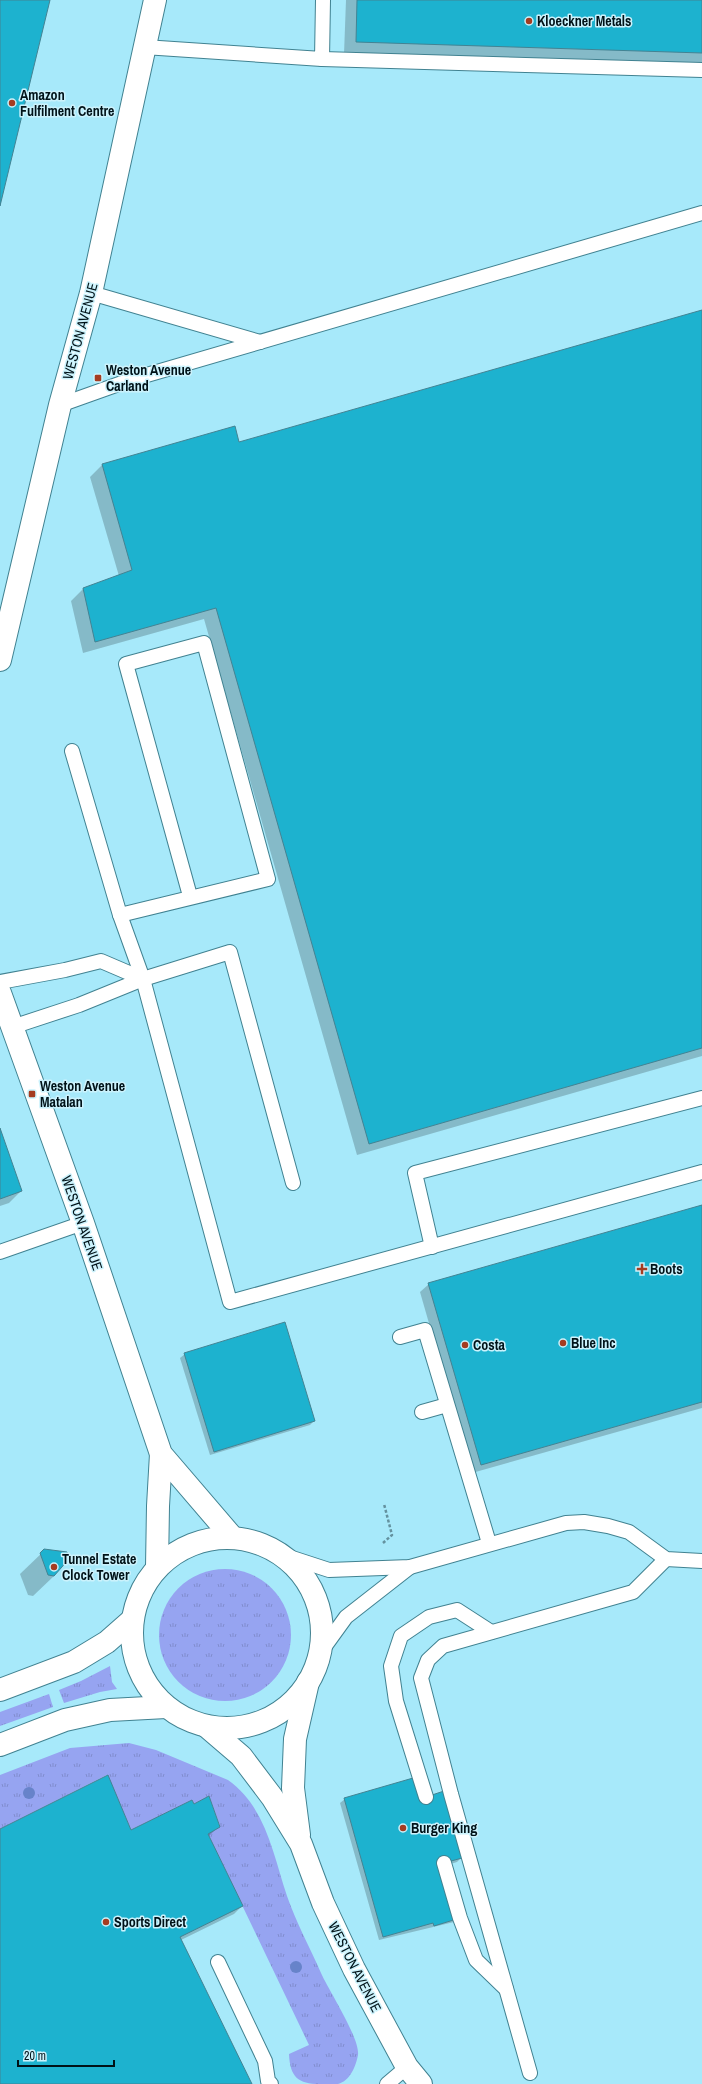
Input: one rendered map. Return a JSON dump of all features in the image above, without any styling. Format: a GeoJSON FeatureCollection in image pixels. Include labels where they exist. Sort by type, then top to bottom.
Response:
{"type":"FeatureCollection","features":[{"type":"Feature","properties":{"kind":"street","name":"WESTON AVENUE"},"geometry":{"type":"LineString","coordinates":[[0,660],[60,405],[91,293],[155,0]]}},
{"type":"Feature","properties":{"kind":"street","name":"WESTON AVENUE"},"geometry":{"type":"LineString","coordinates":[[0,994],[83,1223],[161,1454],[233,1538]]}},
{"type":"Feature","properties":{"kind":"street","name":"WESTON AVENUE"},"geometry":{"type":"LineString","coordinates":[[158,1568],[158,1506],[161,1454]]}},
{"type":"Feature","properties":{"kind":"street"},"geometry":{"type":"LineString","coordinates":[[233,1538],[262,1545],[280,1554],[301,1573],[314,1595],[321,1618],[322,1634],[320,1653],[308,1682],[295,1699],[283,1710],[257,1723],[232,1728],[206,1726],[190,1721],[166,1707],[153,1694],[139,1671],[132,1647],[132,1620],[139,1596],[147,1580],[172,1555],[190,1545],[210,1539],[233,1538]]}},
{"type":"Feature","properties":{"kind":"street"},"geometry":{"type":"LineString","coordinates":[[0,1690],[74,1662],[107,1642],[132,1620]]}},
{"type":"Feature","properties":{"kind":"street","name":"WESTON AVENUE"},"geometry":{"type":"LineString","coordinates":[[301,1844],[294,1788],[295,1739],[308,1682]]}},
{"type":"Feature","properties":{"kind":"street"},"geometry":{"type":"LineString","coordinates":[[0,1745],[65,1720],[110,1710],[166,1707]]}},
{"type":"Feature","properties":{"kind":"street","name":"WESTON AVENUE"},"geometry":{"type":"LineString","coordinates":[[206,1726],[241,1756],[272,1797],[301,1844],[323,1902],[354,1969],[407,2067],[421,2084]]}},
{"type":"Feature","properties":{"kind":"lane"},"geometry":{"type":"LineString","coordinates":[[322,59],[323,0]]}},
{"type":"Feature","properties":{"kind":"lane"},"geometry":{"type":"LineString","coordinates":[[144,47],[322,59],[702,70]]}},
{"type":"Feature","properties":{"kind":"lane"},"geometry":{"type":"LineString","coordinates":[[60,405],[133,379],[702,213]]}},
{"type":"Feature","properties":{"kind":"lane"},"geometry":{"type":"LineString","coordinates":[[91,293],[260,342]]}},
{"type":"Feature","properties":{"kind":"lane"},"geometry":{"type":"LineString","coordinates":[[120,915],[190,896],[268,879],[204,643],[126,664],[190,896]]}},
{"type":"Feature","properties":{"kind":"lane"},"geometry":{"type":"LineString","coordinates":[[72,751],[120,915],[143,979],[230,1302],[702,1172]]}},
{"type":"Feature","properties":{"kind":"lane"},"geometry":{"type":"LineString","coordinates":[[12,1027],[79,1005],[143,979],[230,952],[293,1183]]}},
{"type":"Feature","properties":{"kind":"lane"},"geometry":{"type":"LineString","coordinates":[[0,982],[65,970],[101,961],[143,979]]}},
{"type":"Feature","properties":{"kind":"lane"},"geometry":{"type":"LineString","coordinates":[[432,1247],[415,1174],[702,1098]]}},
{"type":"Feature","properties":{"kind":"lane"},"geometry":{"type":"LineString","coordinates":[[0,1252],[83,1223]]}},
{"type":"Feature","properties":{"kind":"lane"},"geometry":{"type":"LineString","coordinates":[[400,1337],[425,1330],[489,1543]]}},
{"type":"Feature","properties":{"kind":"lane"},"geometry":{"type":"LineString","coordinates":[[422,1412],[447,1405]]}},
{"type":"Feature","properties":{"kind":"lane"},"geometry":{"type":"LineString","coordinates":[[280,1554],[329,1570],[410,1567],[489,1543],[566,1523],[584,1522],[608,1526],[629,1532],[666,1559],[702,1561]]}},
{"type":"Feature","properties":{"kind":"lane"},"geometry":{"type":"LineString","coordinates":[[530,2073],[451,1794],[421,1678],[428,1660],[443,1646],[633,1592],[666,1559]]}},
{"type":"Feature","properties":{"kind":"lane"},"geometry":{"type":"LineString","coordinates":[[320,1653],[346,1617],[410,1567]]}},
{"type":"Feature","properties":{"kind":"lane"},"geometry":{"type":"LineString","coordinates":[[426,1797],[396,1701],[391,1666],[401,1636],[429,1617],[457,1610],[491,1632]]}},
{"type":"Feature","properties":{"kind":"lane"},"geometry":{"type":"LineString","coordinates":[[444,1863],[460,1918],[476,1960],[507,1990]]}},
{"type":"Feature","properties":{"kind":"lane"},"geometry":{"type":"LineString","coordinates":[[218,1962],[265,2061],[268,2081],[271,2084]]}},
{"type":"Feature","properties":{"kind":"lane"},"geometry":{"type":"LineString","coordinates":[[387,2084],[407,2067]]}},
{"type":"Feature","properties":{"kind":"path"},"geometry":{"type":"LineString","coordinates":[[378,1548],[392,1535],[384,1504]]}},
{"type":"Feature","properties":{"kind":"green space"},"geometry":{"type":"Polygon","coordinates":[[[225,1569],[238,1570],[250,1574],[262,1580],[272,1588],[280,1598],[286,1610],[290,1622],[290,1648],[286,1660],[280,1672],[272,1682],[262,1690],[250,1696],[238,1700],[225,1701],[212,1700],[200,1696],[188,1690],[178,1682],[170,1672],[164,1660],[160,1648],[159,1635],[160,1622],[164,1610],[170,1598],[178,1588],[188,1580],[200,1574],[212,1570],[225,1569]]]}},
{"type":"Feature","properties":{"kind":"green space"},"geometry":{"type":"Polygon","coordinates":[[[110,1666],[112,1682],[117,1689],[100,1692],[64,1703],[59,1690],[81,1681],[110,1666]]]}},
{"type":"Feature","properties":{"kind":"green space"},"geometry":{"type":"Polygon","coordinates":[[[49,1694],[53,1707],[0,1726],[0,1712],[49,1694]]]}},
{"type":"Feature","properties":{"kind":"green space"},"geometry":{"type":"Polygon","coordinates":[[[129,1743],[156,1750],[228,1780],[241,1791],[260,1817],[272,1848],[287,1896],[299,1925],[321,1973],[349,2026],[357,2047],[358,2055],[354,2068],[346,2080],[338,2084],[312,2084],[301,2081],[293,2074],[289,2054],[309,2045],[208,1834],[220,1826],[209,1796],[194,1804],[192,1800],[131,1830],[107,1775],[0,1829],[0,1775],[70,1748],[129,1743]]]}},
{"type":"Feature","properties":{"kind":"building","name":"Amazon Fulfilment Centre"},"geometry":{"type":"Polygon","coordinates":[[[0,0],[50,0],[0,206],[0,0]]]}},
{"type":"Feature","properties":{"kind":"building","name":"Kloeckner Metals"},"geometry":{"type":"Polygon","coordinates":[[[357,0],[702,0],[702,53],[356,42],[357,0]]]}},
{"type":"Feature","properties":{"kind":"building"},"geometry":{"type":"Polygon","coordinates":[[[702,310],[702,1048],[369,1144],[216,608],[95,642],[83,588],[132,570],[102,464],[235,426],[239,442],[702,310]]]}},
{"type":"Feature","properties":{"kind":"building"},"geometry":{"type":"Polygon","coordinates":[[[0,1128],[22,1191],[0,1199],[0,1128]]]}},
{"type":"Feature","properties":{"kind":"building"},"geometry":{"type":"Polygon","coordinates":[[[702,1205],[702,1402],[481,1465],[428,1283],[702,1205]]]}},
{"type":"Feature","properties":{"kind":"building"},"geometry":{"type":"Polygon","coordinates":[[[285,1322],[315,1421],[214,1452],[184,1353],[285,1322]]]}},
{"type":"Feature","properties":{"kind":"building","name":"Tunnel Estate Clock Tower"},"geometry":{"type":"Polygon","coordinates":[[[44,1549],[67,1552],[69,1559],[54,1576],[48,1575],[40,1553],[44,1549]]]}},
{"type":"Feature","properties":{"kind":"building","name":"Sports Direct"},"geometry":{"type":"Polygon","coordinates":[[[108,1775],[131,1830],[192,1800],[194,1804],[209,1796],[220,1827],[208,1834],[243,1906],[180,1937],[252,2084],[0,2084],[0,1829],[108,1775]]]}},
{"type":"Feature","properties":{"kind":"building","name":"Burger King"},"geometry":{"type":"Polygon","coordinates":[[[420,1776],[426,1797],[444,1791],[462,1858],[444,1863],[460,1918],[434,1926],[433,1923],[383,1937],[344,1798],[420,1776]]]}},
{"type":"Feature","properties":{"kind":"place","name":"Kloeckner Metals"},"geometry":{"type":"Point","coordinates":[529,21]}},
{"type":"Feature","properties":{"kind":"place","name":"Amazon Fulfilment Centre"},"geometry":{"type":"Point","coordinates":[12,103]}},
{"type":"Feature","properties":{"kind":"place","name":"Weston Avenue Carland"},"geometry":{"type":"Point","coordinates":[98,378]}},
{"type":"Feature","properties":{"kind":"place","name":"Weston Avenue Matalan"},"geometry":{"type":"Point","coordinates":[32,1094]}},
{"type":"Feature","properties":{"kind":"place","name":"Boots"},"geometry":{"type":"Point","coordinates":[642,1269]}},
{"type":"Feature","properties":{"kind":"place","name":"Blue Inc"},"geometry":{"type":"Point","coordinates":[563,1343]}},
{"type":"Feature","properties":{"kind":"place","name":"Costa"},"geometry":{"type":"Point","coordinates":[465,1345]}},
{"type":"Feature","properties":{"kind":"place","name":"Tunnel Estate Clock Tower"},"geometry":{"type":"Point","coordinates":[54,1567]}},
{"type":"Feature","properties":{"kind":"place","name":"Burger King"},"geometry":{"type":"Point","coordinates":[403,1828]}},
{"type":"Feature","properties":{"kind":"place","name":"Sports Direct"},"geometry":{"type":"Point","coordinates":[106,1922]}}]}
